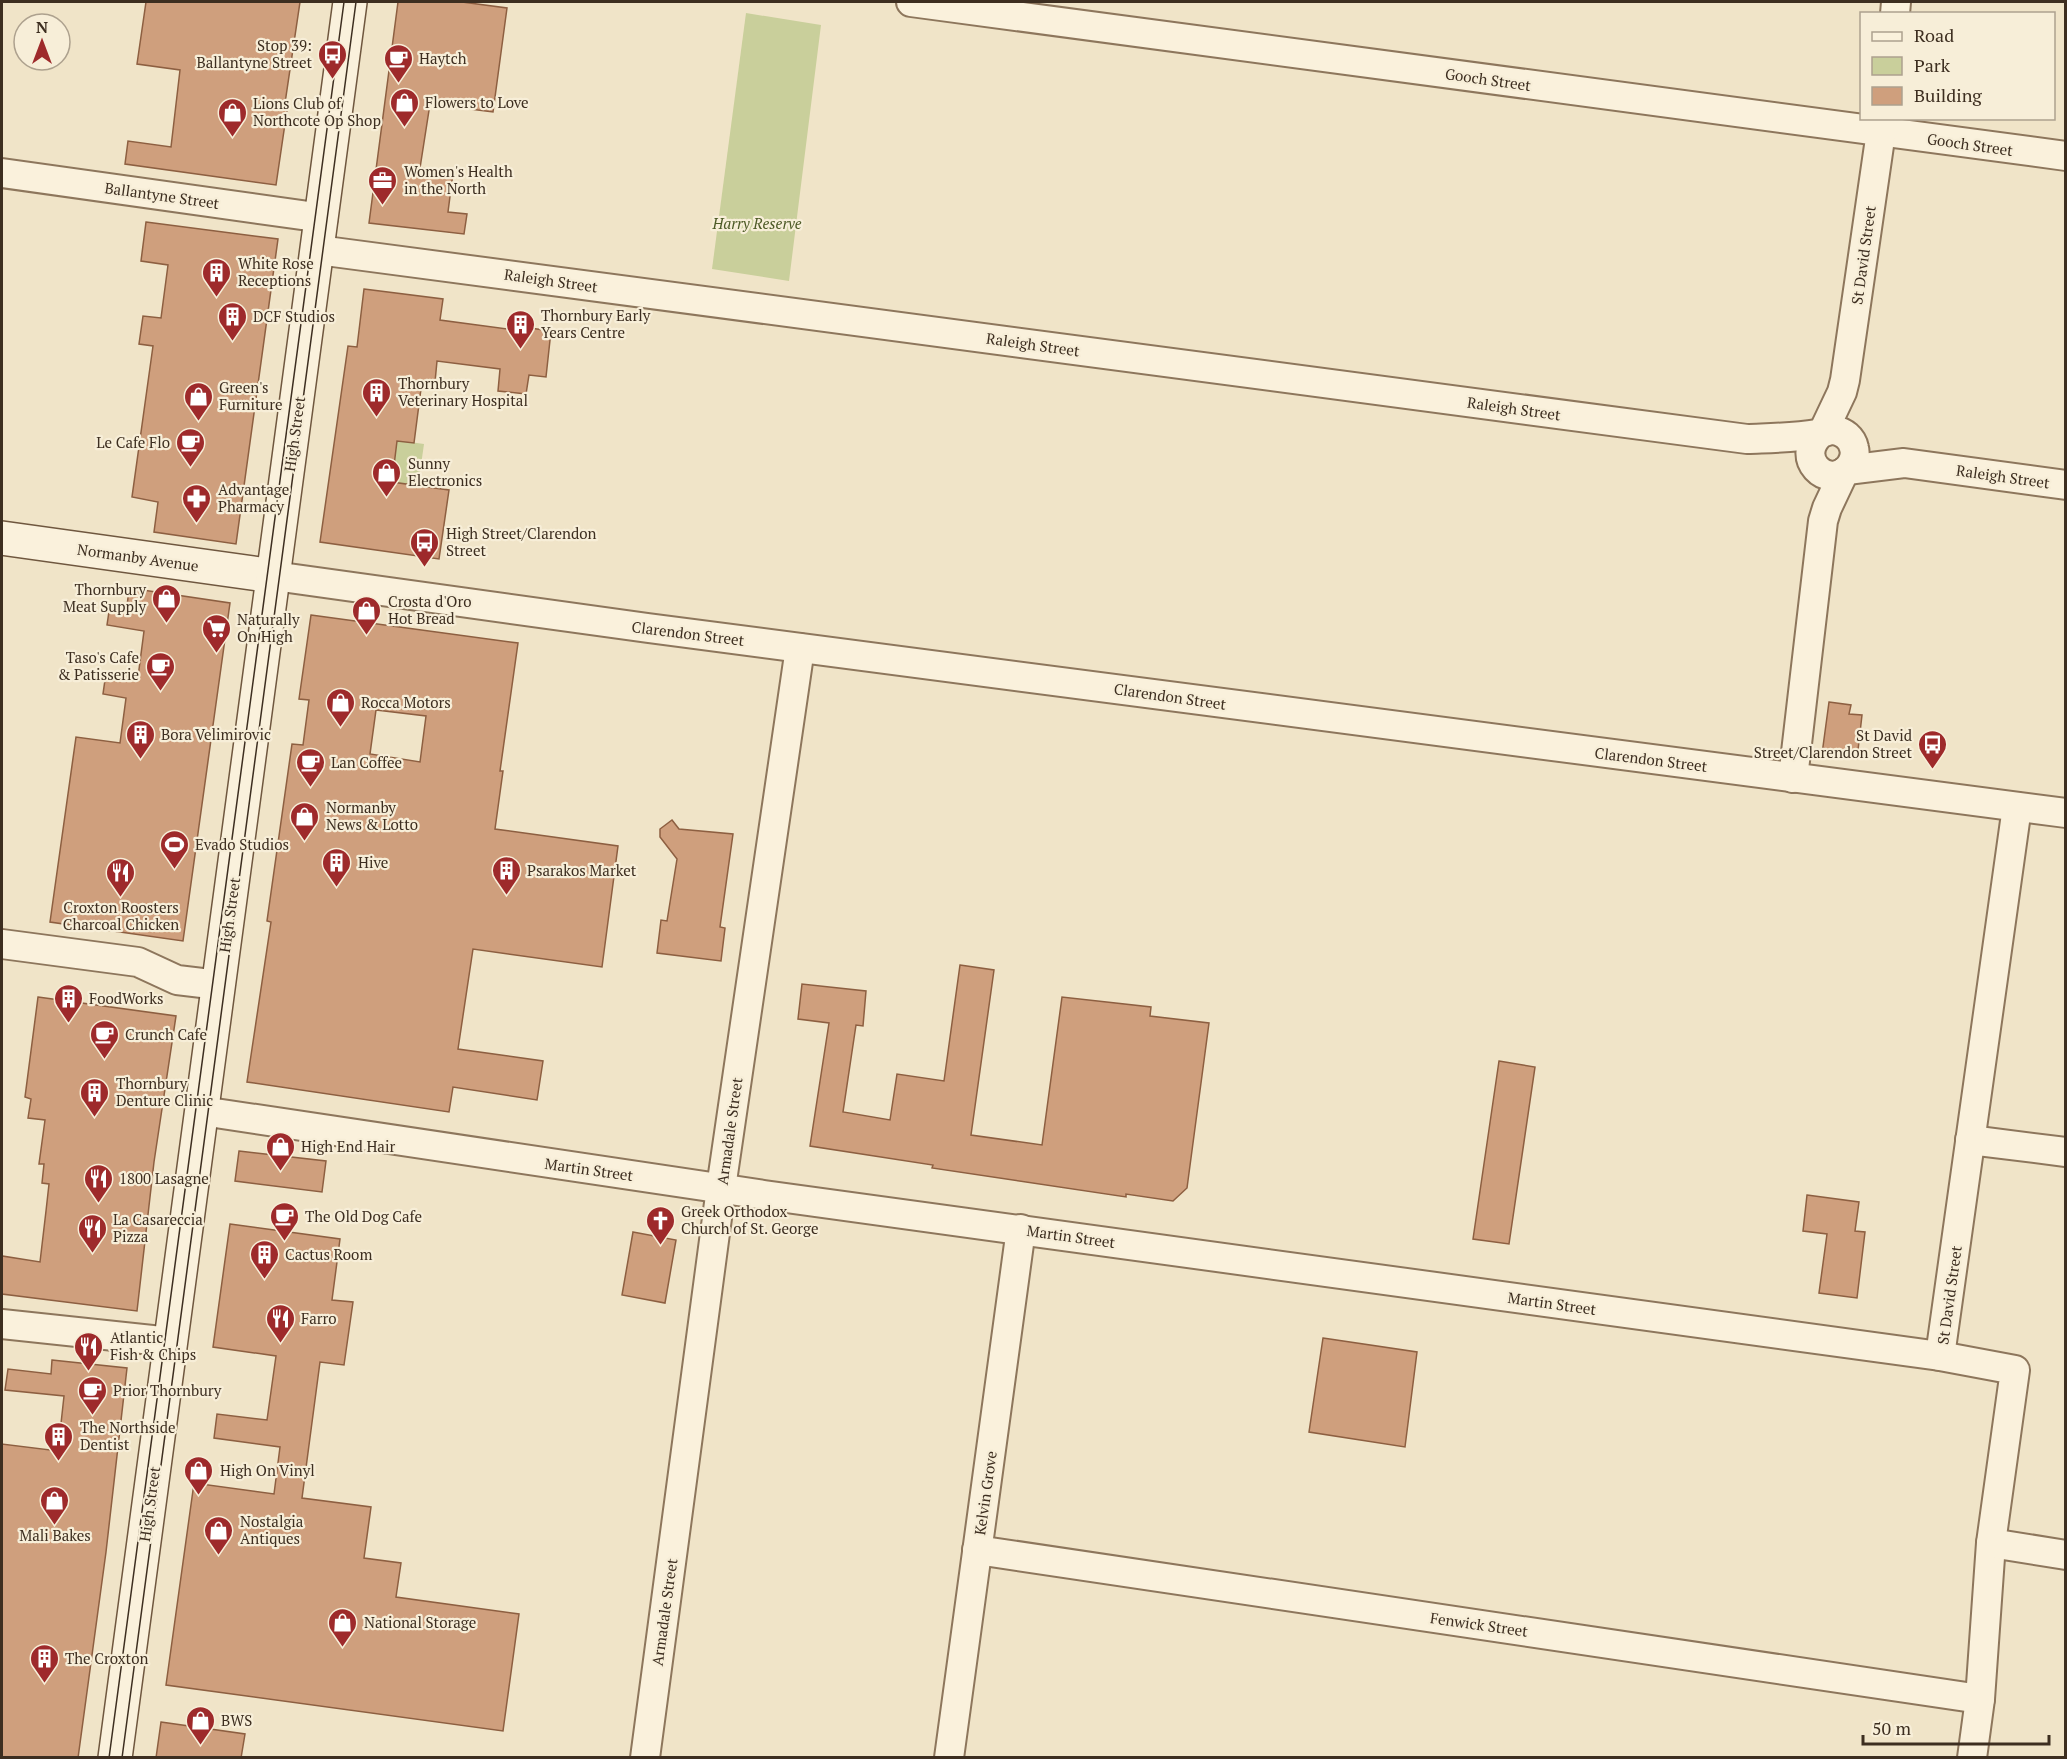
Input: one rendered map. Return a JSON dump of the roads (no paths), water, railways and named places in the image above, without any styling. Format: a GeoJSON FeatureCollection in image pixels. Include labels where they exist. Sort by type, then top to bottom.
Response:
{"type":"FeatureCollection","features":[{"type":"Feature","properties":{"kind":"main road","name":"High Street"},"geometry":{"type":"LineString","coordinates":[[115,1758],[350,2]]}},
{"type":"Feature","properties":{"kind":"main road","name":"Normanby Avenue"},"geometry":{"type":"LineString","coordinates":[[2,538],[274,576]]}},
{"type":"Feature","properties":{"kind":"street","name":"Gooch Street"},"geometry":{"type":"LineString","coordinates":[[911,2],[1882,125],[2066,156]]}},
{"type":"Feature","properties":{"kind":"street","name":"St David Street"},"geometry":{"type":"LineString","coordinates":[[1836,436],[1882,125]]}},
{"type":"Feature","properties":{"kind":"street","name":"Ballantyne Street"},"geometry":{"type":"LineString","coordinates":[[2,173],[320,234]]}},
{"type":"Feature","properties":{"kind":"street","name":"Raleigh Street"},"geometry":{"type":"LineString","coordinates":[[320,234],[1747,439],[1836,436],[1904,463],[2066,485]]}},
{"type":"Feature","properties":{"kind":"street"},"geometry":{"type":"LineString","coordinates":[[1793,778],[1823,520],[1827,508],[1854,459],[1854,447],[1836,436],[1814,439],[1810,452],[1827,508]]}},
{"type":"Feature","properties":{"kind":"street","name":"Raleigh Street"},"geometry":{"type":"LineString","coordinates":[[1747,439],[1815,467]]}},
{"type":"Feature","properties":{"kind":"street","name":"Raleigh Street"},"geometry":{"type":"LineString","coordinates":[[1846,471],[1904,463]]}},
{"type":"Feature","properties":{"kind":"street"},"geometry":{"type":"LineString","coordinates":[[1815,467],[1833,475],[1846,471]]}},
{"type":"Feature","properties":{"kind":"street","name":"Clarendon Street"},"geometry":{"type":"LineString","coordinates":[[274,576],[800,648],[2066,813]]}},
{"type":"Feature","properties":{"kind":"street","name":"Armadale Street"},"geometry":{"type":"LineString","coordinates":[[645,1758],[721,1188],[800,648]]}},
{"type":"Feature","properties":{"kind":"street","name":"St David Street"},"geometry":{"type":"LineString","coordinates":[[1972,1758],[1980,1699],[1991,1543],[2015,1370],[1940,1356],[2017,807]]}},
{"type":"Feature","properties":{"kind":"street"},"geometry":{"type":"LineString","coordinates":[[2,944],[138,962],[177,980],[219,985]]}},
{"type":"Feature","properties":{"kind":"street","name":"Martin Street"},"geometry":{"type":"LineString","coordinates":[[202,1112],[721,1188],[1940,1356]]}},
{"type":"Feature","properties":{"kind":"street"},"geometry":{"type":"LineString","coordinates":[[1970,1140],[2066,1152]]}},
{"type":"Feature","properties":{"kind":"street","name":"Kelvin Grove"},"geometry":{"type":"LineString","coordinates":[[949,1758],[1021,1229]]}},
{"type":"Feature","properties":{"kind":"street"},"geometry":{"type":"LineString","coordinates":[[2,1324],[171,1342]]}},
{"type":"Feature","properties":{"kind":"street"},"geometry":{"type":"LineString","coordinates":[[1991,1543],[2066,1555]]}},
{"type":"Feature","properties":{"kind":"street","name":"Fenwick Street"},"geometry":{"type":"LineString","coordinates":[[977,1550],[1980,1699]]}},
{"type":"Feature","properties":{"kind":"tram line"},"geometry":{"type":"LineString","coordinates":[[109,1758],[344,2]]}},
{"type":"Feature","properties":{"kind":"tram line"},"geometry":{"type":"LineString","coordinates":[[122,1758],[356,2]]}},
{"type":"Feature","properties":{"kind":"place","name":"Stop 39: Ballantyne Street"},"geometry":{"type":"Point","coordinates":[333,80]}},
{"type":"Feature","properties":{"kind":"place","name":"Haytch"},"geometry":{"type":"Point","coordinates":[398,84]}},
{"type":"Feature","properties":{"kind":"place","name":"Flowers to Love"},"geometry":{"type":"Point","coordinates":[404,128]}},
{"type":"Feature","properties":{"kind":"place","name":"Lions Club of Northcote Op Shop"},"geometry":{"type":"Point","coordinates":[232,138]}},
{"type":"Feature","properties":{"kind":"place","name":"Women's Health in the North"},"geometry":{"type":"Point","coordinates":[383,206]}},
{"type":"Feature","properties":{"kind":"place","name":"White Rose Receptions"},"geometry":{"type":"Point","coordinates":[217,298]}},
{"type":"Feature","properties":{"kind":"place","name":"DCF Studios"},"geometry":{"type":"Point","coordinates":[232,342]}},
{"type":"Feature","properties":{"kind":"place","name":"Thornbury Early Years Centre"},"geometry":{"type":"Point","coordinates":[520,350]}},
{"type":"Feature","properties":{"kind":"place","name":"Thornbury Veterinary Hospital"},"geometry":{"type":"Point","coordinates":[377,418]}},
{"type":"Feature","properties":{"kind":"place","name":"Green's Furniture"},"geometry":{"type":"Point","coordinates":[198,422]}},
{"type":"Feature","properties":{"kind":"place","name":"Le Cafe Flo"},"geometry":{"type":"Point","coordinates":[191,468]}},
{"type":"Feature","properties":{"kind":"place","name":"Sunny Electronics"},"geometry":{"type":"Point","coordinates":[387,498]}},
{"type":"Feature","properties":{"kind":"place","name":"Advantage Pharmacy"},"geometry":{"type":"Point","coordinates":[197,524]}},
{"type":"Feature","properties":{"kind":"place","name":"High Street/Clarendon Street"},"geometry":{"type":"Point","coordinates":[425,568]}},
{"type":"Feature","properties":{"kind":"place","name":"Thornbury Meat Supply"},"geometry":{"type":"Point","coordinates":[167,624]}},
{"type":"Feature","properties":{"kind":"place","name":"Crosta d'Oro Hot Bread"},"geometry":{"type":"Point","coordinates":[367,636]}},
{"type":"Feature","properties":{"kind":"place","name":"Naturally On High"},"geometry":{"type":"Point","coordinates":[216,654]}},
{"type":"Feature","properties":{"kind":"place","name":"Taso's Cafe & Patisserie"},"geometry":{"type":"Point","coordinates":[160,692]}},
{"type":"Feature","properties":{"kind":"place","name":"Rocca Motors"},"geometry":{"type":"Point","coordinates":[340,728]}},
{"type":"Feature","properties":{"kind":"place","name":"Bora Velimirovic"},"geometry":{"type":"Point","coordinates":[140,760]}},
{"type":"Feature","properties":{"kind":"place","name":"St David Street/Clarendon Street"},"geometry":{"type":"Point","coordinates":[1933,770]}},
{"type":"Feature","properties":{"kind":"place","name":"Lan Coffee"},"geometry":{"type":"Point","coordinates":[310,788]}},
{"type":"Feature","properties":{"kind":"place","name":"Normanby News & Lotto"},"geometry":{"type":"Point","coordinates":[305,842]}},
{"type":"Feature","properties":{"kind":"place","name":"Evado Studios"},"geometry":{"type":"Point","coordinates":[174,870]}},
{"type":"Feature","properties":{"kind":"place","name":"Hive"},"geometry":{"type":"Point","coordinates":[337,888]}},
{"type":"Feature","properties":{"kind":"place","name":"Psarakos Market"},"geometry":{"type":"Point","coordinates":[506,896]}},
{"type":"Feature","properties":{"kind":"place","name":"Croxton Roosters Charcoal Chicken"},"geometry":{"type":"Point","coordinates":[121,898]}},
{"type":"Feature","properties":{"kind":"place","name":"FoodWorks"},"geometry":{"type":"Point","coordinates":[68,1024]}},
{"type":"Feature","properties":{"kind":"place","name":"Crunch Cafe"},"geometry":{"type":"Point","coordinates":[104,1060]}},
{"type":"Feature","properties":{"kind":"place","name":"Thornbury Denture Clinic"},"geometry":{"type":"Point","coordinates":[95,1118]}},
{"type":"Feature","properties":{"kind":"place","name":"High End Hair"},"geometry":{"type":"Point","coordinates":[280,1172]}},
{"type":"Feature","properties":{"kind":"place","name":"1800 Lasagne"},"geometry":{"type":"Point","coordinates":[98,1204]}},
{"type":"Feature","properties":{"kind":"place","name":"The Old Dog Cafe"},"geometry":{"type":"Point","coordinates":[284,1242]}},
{"type":"Feature","properties":{"kind":"place","name":"Greek Orthodox Church of St. George"},"geometry":{"type":"Point","coordinates":[660,1246]}},
{"type":"Feature","properties":{"kind":"place","name":"La Casareccia Pizza"},"geometry":{"type":"Point","coordinates":[92,1254]}},
{"type":"Feature","properties":{"kind":"place","name":"Cactus Room"},"geometry":{"type":"Point","coordinates":[264,1280]}},
{"type":"Feature","properties":{"kind":"place","name":"Farro"},"geometry":{"type":"Point","coordinates":[280,1344]}},
{"type":"Feature","properties":{"kind":"place","name":"Atlantic Fish & Chips"},"geometry":{"type":"Point","coordinates":[89,1372]}},
{"type":"Feature","properties":{"kind":"place","name":"Prior Thornbury"},"geometry":{"type":"Point","coordinates":[92,1416]}},
{"type":"Feature","properties":{"kind":"place","name":"The Northside Dentist"},"geometry":{"type":"Point","coordinates":[59,1462]}},
{"type":"Feature","properties":{"kind":"place","name":"High On Vinyl"},"geometry":{"type":"Point","coordinates":[199,1496]}},
{"type":"Feature","properties":{"kind":"place","name":"Mali Bakes"},"geometry":{"type":"Point","coordinates":[55,1526]}},
{"type":"Feature","properties":{"kind":"place","name":"Nostalgia Antiques"},"geometry":{"type":"Point","coordinates":[219,1556]}},
{"type":"Feature","properties":{"kind":"place","name":"National Storage"},"geometry":{"type":"Point","coordinates":[343,1648]}},
{"type":"Feature","properties":{"kind":"place","name":"The Croxton"},"geometry":{"type":"Point","coordinates":[44,1684]}},
{"type":"Feature","properties":{"kind":"place","name":"BWS"},"geometry":{"type":"Point","coordinates":[200,1746]}},
{"type":"Feature","properties":{"kind":"park label","name":"Harry Reserve"},"geometry":{"type":"Point","coordinates":[757,223]}}]}
